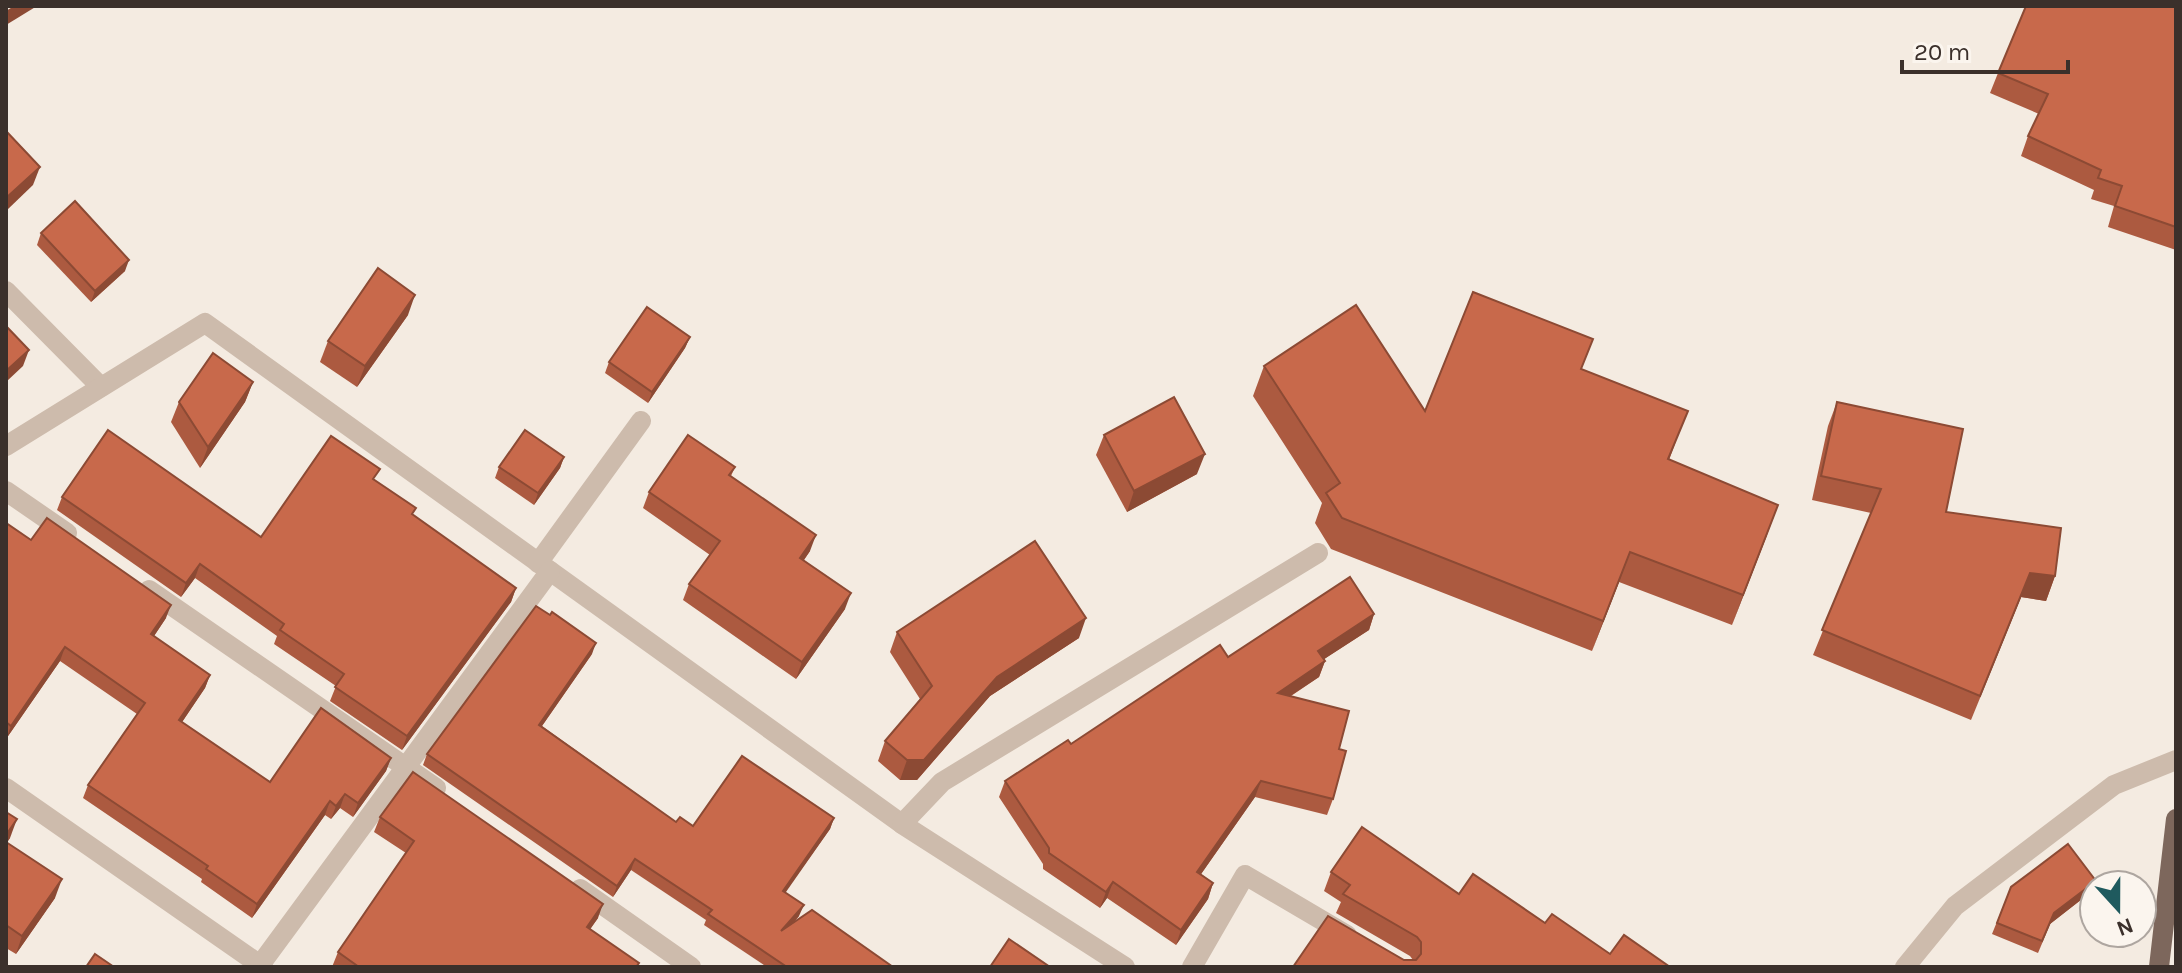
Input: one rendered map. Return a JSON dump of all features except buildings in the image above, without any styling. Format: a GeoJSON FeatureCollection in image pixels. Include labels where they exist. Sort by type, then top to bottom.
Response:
{"type":"FeatureCollection","features":[{"type":"Feature","properties":{"kind":"main road"},"geometry":{"type":"LineString","coordinates":[[2159,967],[2176,819]]}},
{"type":"Feature","properties":{"kind":"street"},"geometry":{"type":"LineString","coordinates":[[6,291],[101,387]]}},
{"type":"Feature","properties":{"kind":"street"},"geometry":{"type":"LineString","coordinates":[[6,446],[205,323],[902,824],[1125,967]]}},
{"type":"Feature","properties":{"kind":"street"},"geometry":{"type":"LineString","coordinates":[[6,788],[261,966],[406,767],[641,421]]}},
{"type":"Feature","properties":{"kind":"street"},"geometry":{"type":"LineString","coordinates":[[6,491],[83,544]]}},
{"type":"Feature","properties":{"kind":"street"},"geometry":{"type":"LineString","coordinates":[[902,824],[942,782],[1318,553]]}},
{"type":"Feature","properties":{"kind":"street"},"geometry":{"type":"LineString","coordinates":[[135,580],[454,801]]}},
{"type":"Feature","properties":{"kind":"street"},"geometry":{"type":"LineString","coordinates":[[1905,967],[1955,906],[2114,785],[2176,760]]}},
{"type":"Feature","properties":{"kind":"street"},"geometry":{"type":"LineString","coordinates":[[1192,967],[1245,875],[1363,944]]}},
{"type":"Feature","properties":{"kind":"street"},"geometry":{"type":"LineString","coordinates":[[564,877],[691,967]]}}]}
